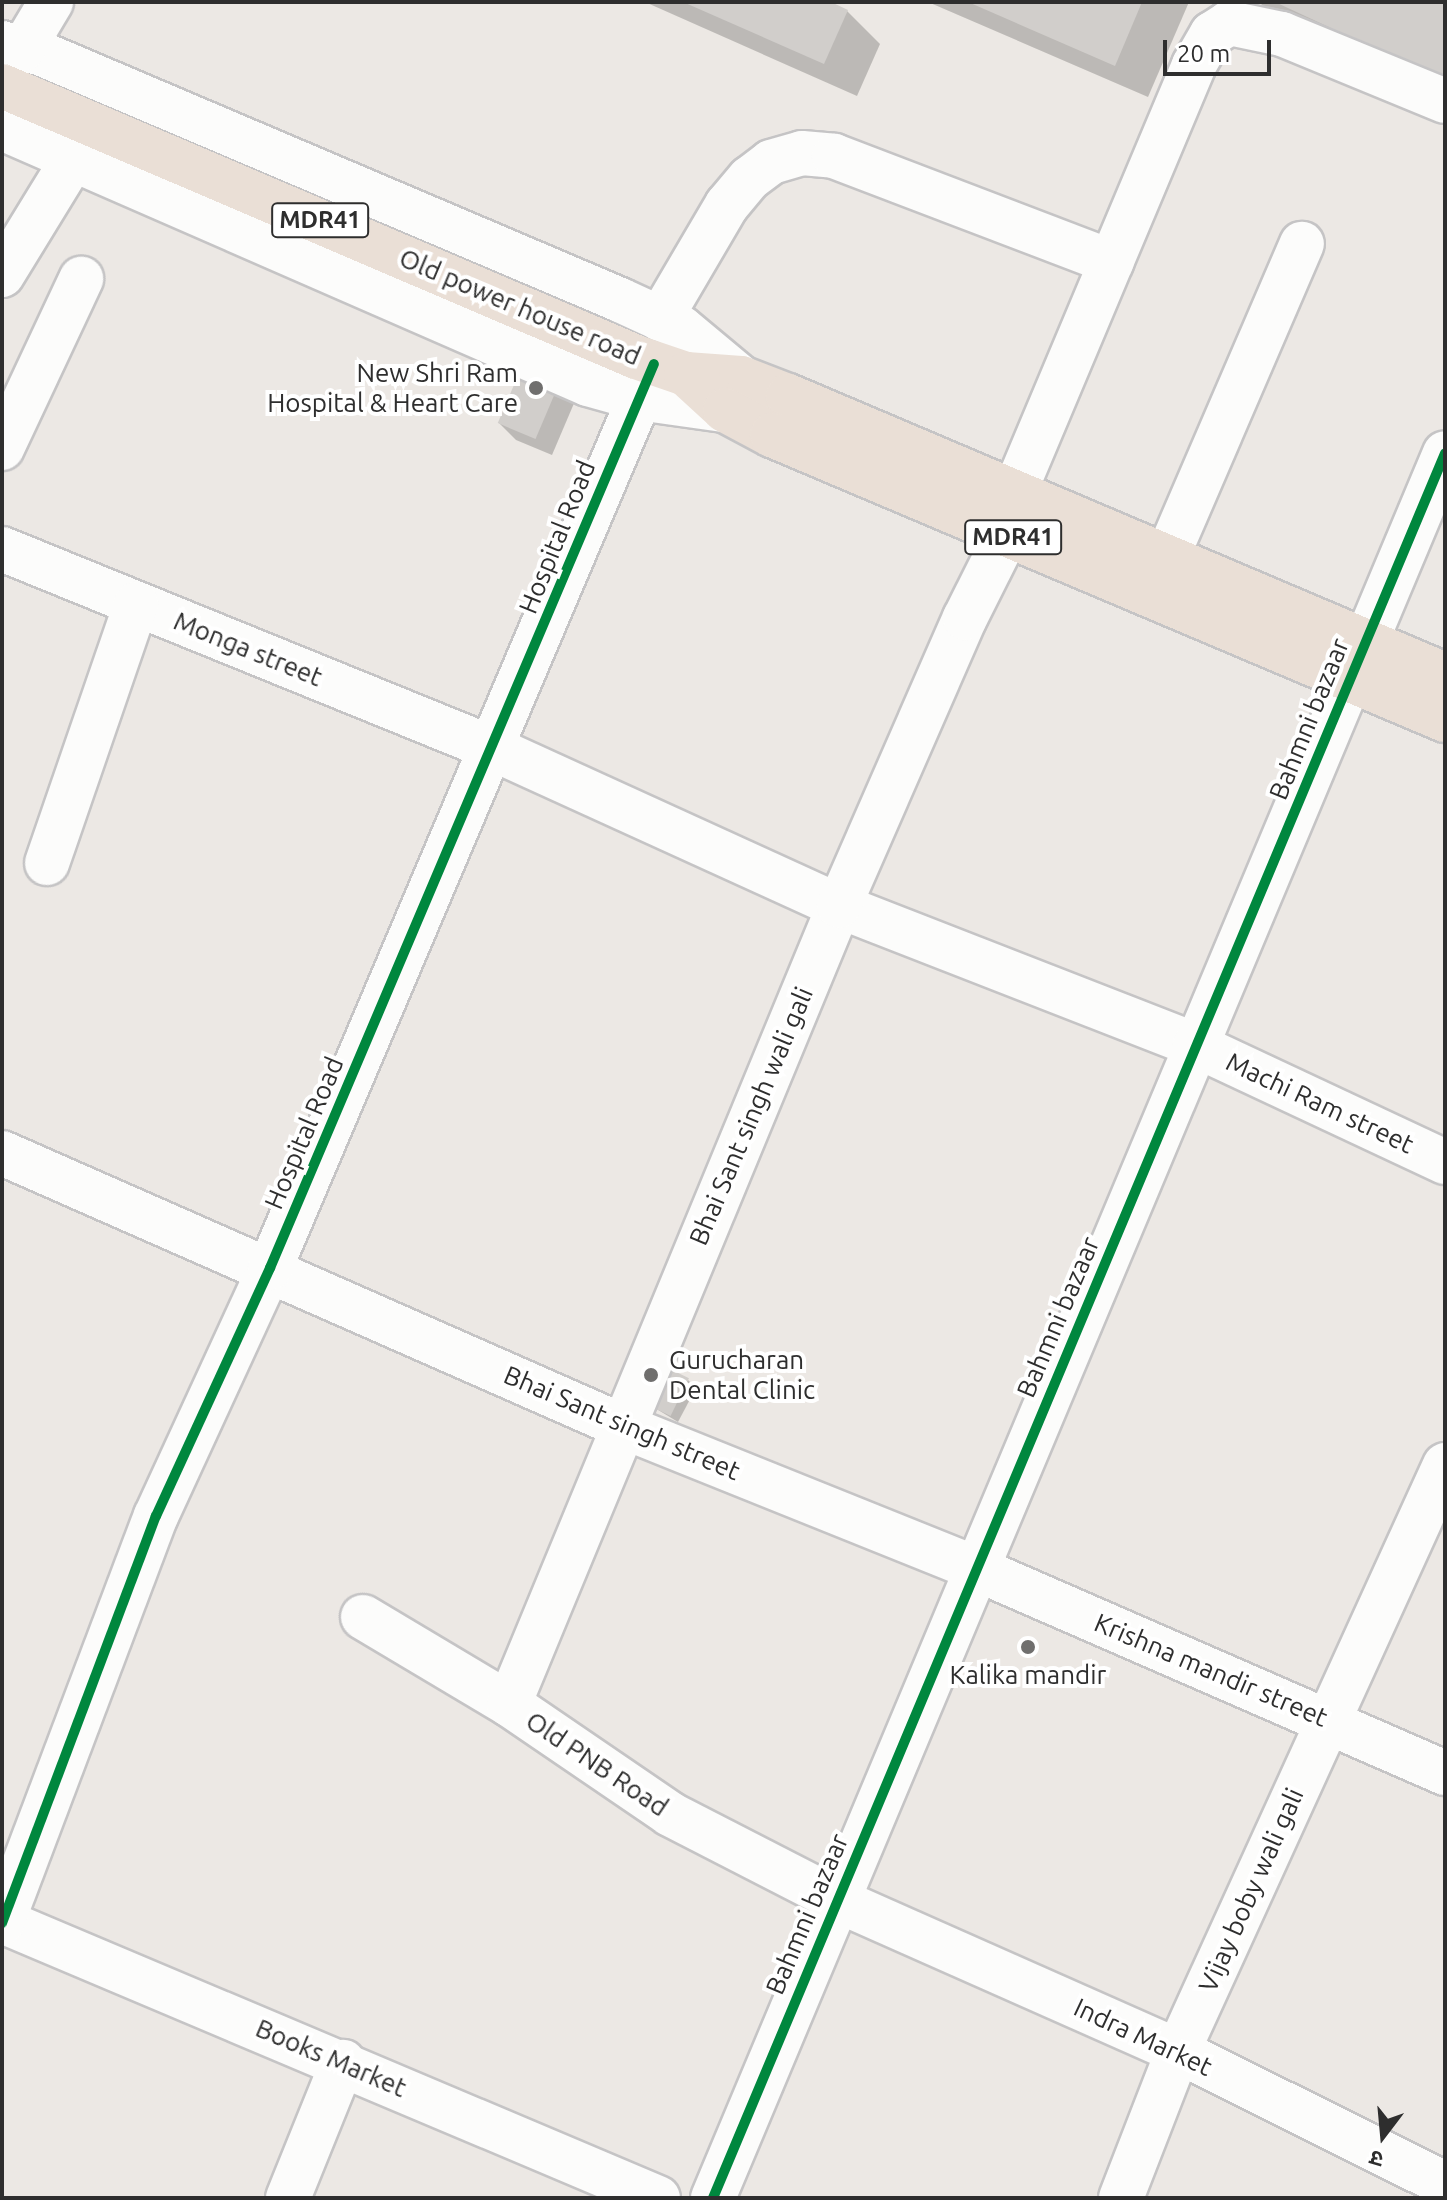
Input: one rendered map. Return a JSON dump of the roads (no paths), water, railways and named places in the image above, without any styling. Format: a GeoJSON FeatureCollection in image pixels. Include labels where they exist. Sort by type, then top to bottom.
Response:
{"type":"FeatureCollection","features":[{"type":"Feature","properties":{"kind":"highway","name":"Old power house road"},"geometry":{"type":"LineString","coordinates":[[2,86],[654,373],[733,394],[1015,491],[1167,557],[1357,662]]}},
{"type":"Feature","properties":{"kind":"highway","name":"Old power house road"},"geometry":{"type":"LineString","coordinates":[[733,394],[772,435],[1007,534],[1357,662]]}},
{"type":"Feature","properties":{"kind":"highway","name":"MDR41"},"geometry":{"type":"LineString","coordinates":[[1357,662],[1445,675]]}},
{"type":"Feature","properties":{"kind":"highway","name":"MDR41"},"geometry":{"type":"LineString","coordinates":[[1357,662],[1445,720]]}},
{"type":"Feature","properties":{"kind":"street"},"geometry":{"type":"LineString","coordinates":[[51,2],[13,46],[681,328],[733,394]]}},
{"type":"Feature","properties":{"kind":"street"},"geometry":{"type":"LineString","coordinates":[[1015,491],[1194,65],[1212,34],[1229,23],[1282,34],[1445,101]]}},
{"type":"Feature","properties":{"kind":"street"},"geometry":{"type":"LineString","coordinates":[[2,128],[588,384],[654,373]]}},
{"type":"Feature","properties":{"kind":"street"},"geometry":{"type":"LineString","coordinates":[[660,319],[727,205],[750,178],[771,162],[802,153],[834,156],[1111,262]]}},
{"type":"Feature","properties":{"kind":"street"},"geometry":{"type":"LineString","coordinates":[[2,275],[73,159]]}},
{"type":"Feature","properties":{"kind":"street"},"geometry":{"type":"LineString","coordinates":[[1167,557],[1302,244]]}},
{"type":"Feature","properties":{"kind":"street"},"geometry":{"type":"LineString","coordinates":[[2,448],[81,279]]}},
{"type":"Feature","properties":{"kind":"street","name":"Hospital Road"},"geometry":{"type":"LineString","coordinates":[[2,1921],[156,1516],[270,1268],[654,373]]}},
{"type":"Feature","properties":{"kind":"street","name":"Bahmni bazaar"},"geometry":{"type":"LineString","coordinates":[[713,2198],[1445,453]]}},
{"type":"Feature","properties":{"kind":"street","name":"Bhai Sant singh wali gali"},"geometry":{"type":"LineString","coordinates":[[509,1704],[839,906],[965,618],[1007,534]]}},
{"type":"Feature","properties":{"kind":"street","name":"Monga street"},"geometry":{"type":"LineString","coordinates":[[2,549],[494,749],[839,906]]}},
{"type":"Feature","properties":{"kind":"street"},"geometry":{"type":"LineString","coordinates":[[47,863],[136,604]]}},
{"type":"Feature","properties":{"kind":"street","name":"Machi Ram street"},"geometry":{"type":"LineString","coordinates":[[839,906],[1195,1045],[1445,1162]]}},
{"type":"Feature","properties":{"kind":"street","name":"Bhai Sant singh street"},"geometry":{"type":"LineString","coordinates":[[2,1153],[270,1268],[622,1426],[977,1569]]}},
{"type":"Feature","properties":{"kind":"street","name":"Vijay boby wali gali"},"geometry":{"type":"LineString","coordinates":[[1121,2198],[1178,2051],[1445,1465]]}},
{"type":"Feature","properties":{"kind":"street","name":"Krishna mandir street"},"geometry":{"type":"LineString","coordinates":[[977,1569],[1445,1773]]}},
{"type":"Feature","properties":{"kind":"street","name":"Old PNB Road"},"geometry":{"type":"LineString","coordinates":[[363,1617],[509,1704],[601,1772],[670,1814],[837,1900]]}},
{"type":"Feature","properties":{"kind":"street","name":"Indra Market"},"geometry":{"type":"LineString","coordinates":[[837,1900],[1178,2051],[1445,2184]]}},
{"type":"Feature","properties":{"kind":"street","name":"Books Market"},"geometry":{"type":"LineString","coordinates":[[2,1921],[343,2062],[658,2198]]}},
{"type":"Feature","properties":{"kind":"street"},"geometry":{"type":"LineString","coordinates":[[288,2198],[343,2062]]}},
{"type":"Feature","properties":{"kind":"place","name":"New Shri Ram Hospital & Heart Care"},"geometry":{"type":"Point","coordinates":[536,388]}},
{"type":"Feature","properties":{"kind":"place","name":"Gurucharan Dental Clinic"},"geometry":{"type":"Point","coordinates":[651,1375]}},
{"type":"Feature","properties":{"kind":"place","name":"Kalika mandir"},"geometry":{"type":"Point","coordinates":[1028,1647]}}]}
